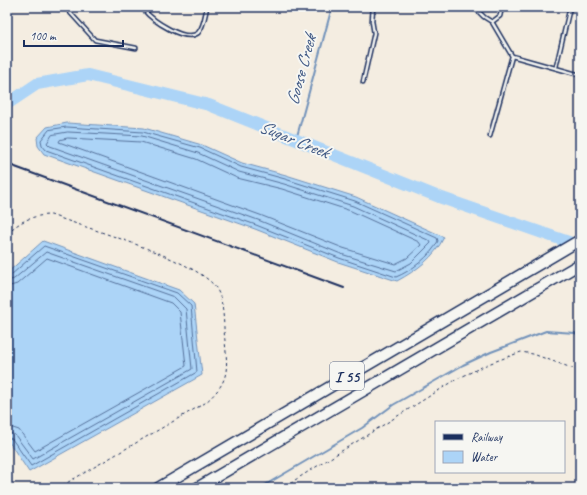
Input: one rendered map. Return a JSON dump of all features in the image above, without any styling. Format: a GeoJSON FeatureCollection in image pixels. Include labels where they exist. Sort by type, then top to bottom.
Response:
{"type":"FeatureCollection","features":[{"type":"Feature","properties":{"kind":"highway","name":"I 55"},"geometry":{"type":"LineString","coordinates":[[158,488],[580,240]]}},
{"type":"Feature","properties":{"kind":"highway","name":"I 55"},"geometry":{"type":"LineString","coordinates":[[197,488],[580,264]]}},
{"type":"Feature","properties":{"kind":"lane"},"geometry":{"type":"LineString","coordinates":[[65,7],[95,40],[136,48]]}},
{"type":"Feature","properties":{"kind":"lane"},"geometry":{"type":"LineString","coordinates":[[144,7],[144,10],[150,19],[181,34],[197,34],[202,27],[208,7]]}},
{"type":"Feature","properties":{"kind":"lane"},"geometry":{"type":"LineString","coordinates":[[363,82],[374,33],[372,21],[373,7]]}},
{"type":"Feature","properties":{"kind":"lane"},"geometry":{"type":"LineString","coordinates":[[474,7],[484,17],[492,22],[512,56],[556,67],[580,75]]}},
{"type":"Feature","properties":{"kind":"lane"},"geometry":{"type":"LineString","coordinates":[[492,22],[500,16],[502,7]]}},
{"type":"Feature","properties":{"kind":"lane"},"geometry":{"type":"LineString","coordinates":[[556,67],[570,7]]}},
{"type":"Feature","properties":{"kind":"lane"},"geometry":{"type":"LineString","coordinates":[[490,136],[512,56]]}},
{"type":"Feature","properties":{"kind":"path"},"geometry":{"type":"LineString","coordinates":[[7,233],[28,218],[38,215],[51,216],[165,257],[191,268],[202,274],[217,289],[221,304],[227,362],[226,376],[222,387],[205,403],[58,488]]}},
{"type":"Feature","properties":{"kind":"path"},"geometry":{"type":"LineString","coordinates":[[286,488],[295,480],[457,378],[488,364],[521,352],[533,354],[580,371]]}},
{"type":"Feature","properties":{"kind":"path"},"geometry":{"type":"LineString","coordinates":[[7,485],[10,488]]}},
{"type":"Feature","properties":{"kind":"water"},"geometry":{"type":"Polygon","coordinates":[[[67,123],[144,128],[202,145],[242,163],[356,197],[444,237],[435,251],[424,263],[397,281],[338,262],[255,229],[44,154],[38,146],[37,138],[47,127],[67,123]]]}},
{"type":"Feature","properties":{"kind":"water"},"geometry":{"type":"Polygon","coordinates":[[[43,241],[179,290],[194,304],[202,375],[29,472],[7,439],[7,273],[43,241]]]}},
{"type":"Feature","properties":{"kind":"waterway","name":"Goose Creek"},"geometry":{"type":"LineString","coordinates":[[296,140],[332,7]]}},
{"type":"Feature","properties":{"kind":"waterway","name":"Goose Creek"},"geometry":{"type":"LineString","coordinates":[[7,104],[37,84],[88,75],[209,105],[439,197],[580,246]]}},
{"type":"Feature","properties":{"kind":"waterway"},"geometry":{"type":"LineString","coordinates":[[580,317],[580,322]]}},
{"type":"Feature","properties":{"kind":"waterway"},"geometry":{"type":"LineString","coordinates":[[260,488],[362,428],[393,405],[463,365],[491,352],[546,331],[575,333],[580,336]]}},
{"type":"Feature","properties":{"kind":"railway"},"geometry":{"type":"LineString","coordinates":[[7,164],[344,288]]}},
{"type":"Feature","properties":{"kind":"water label","name":"Sugar Creek"},"geometry":{"type":"Point","coordinates":[294,139]}}]}
